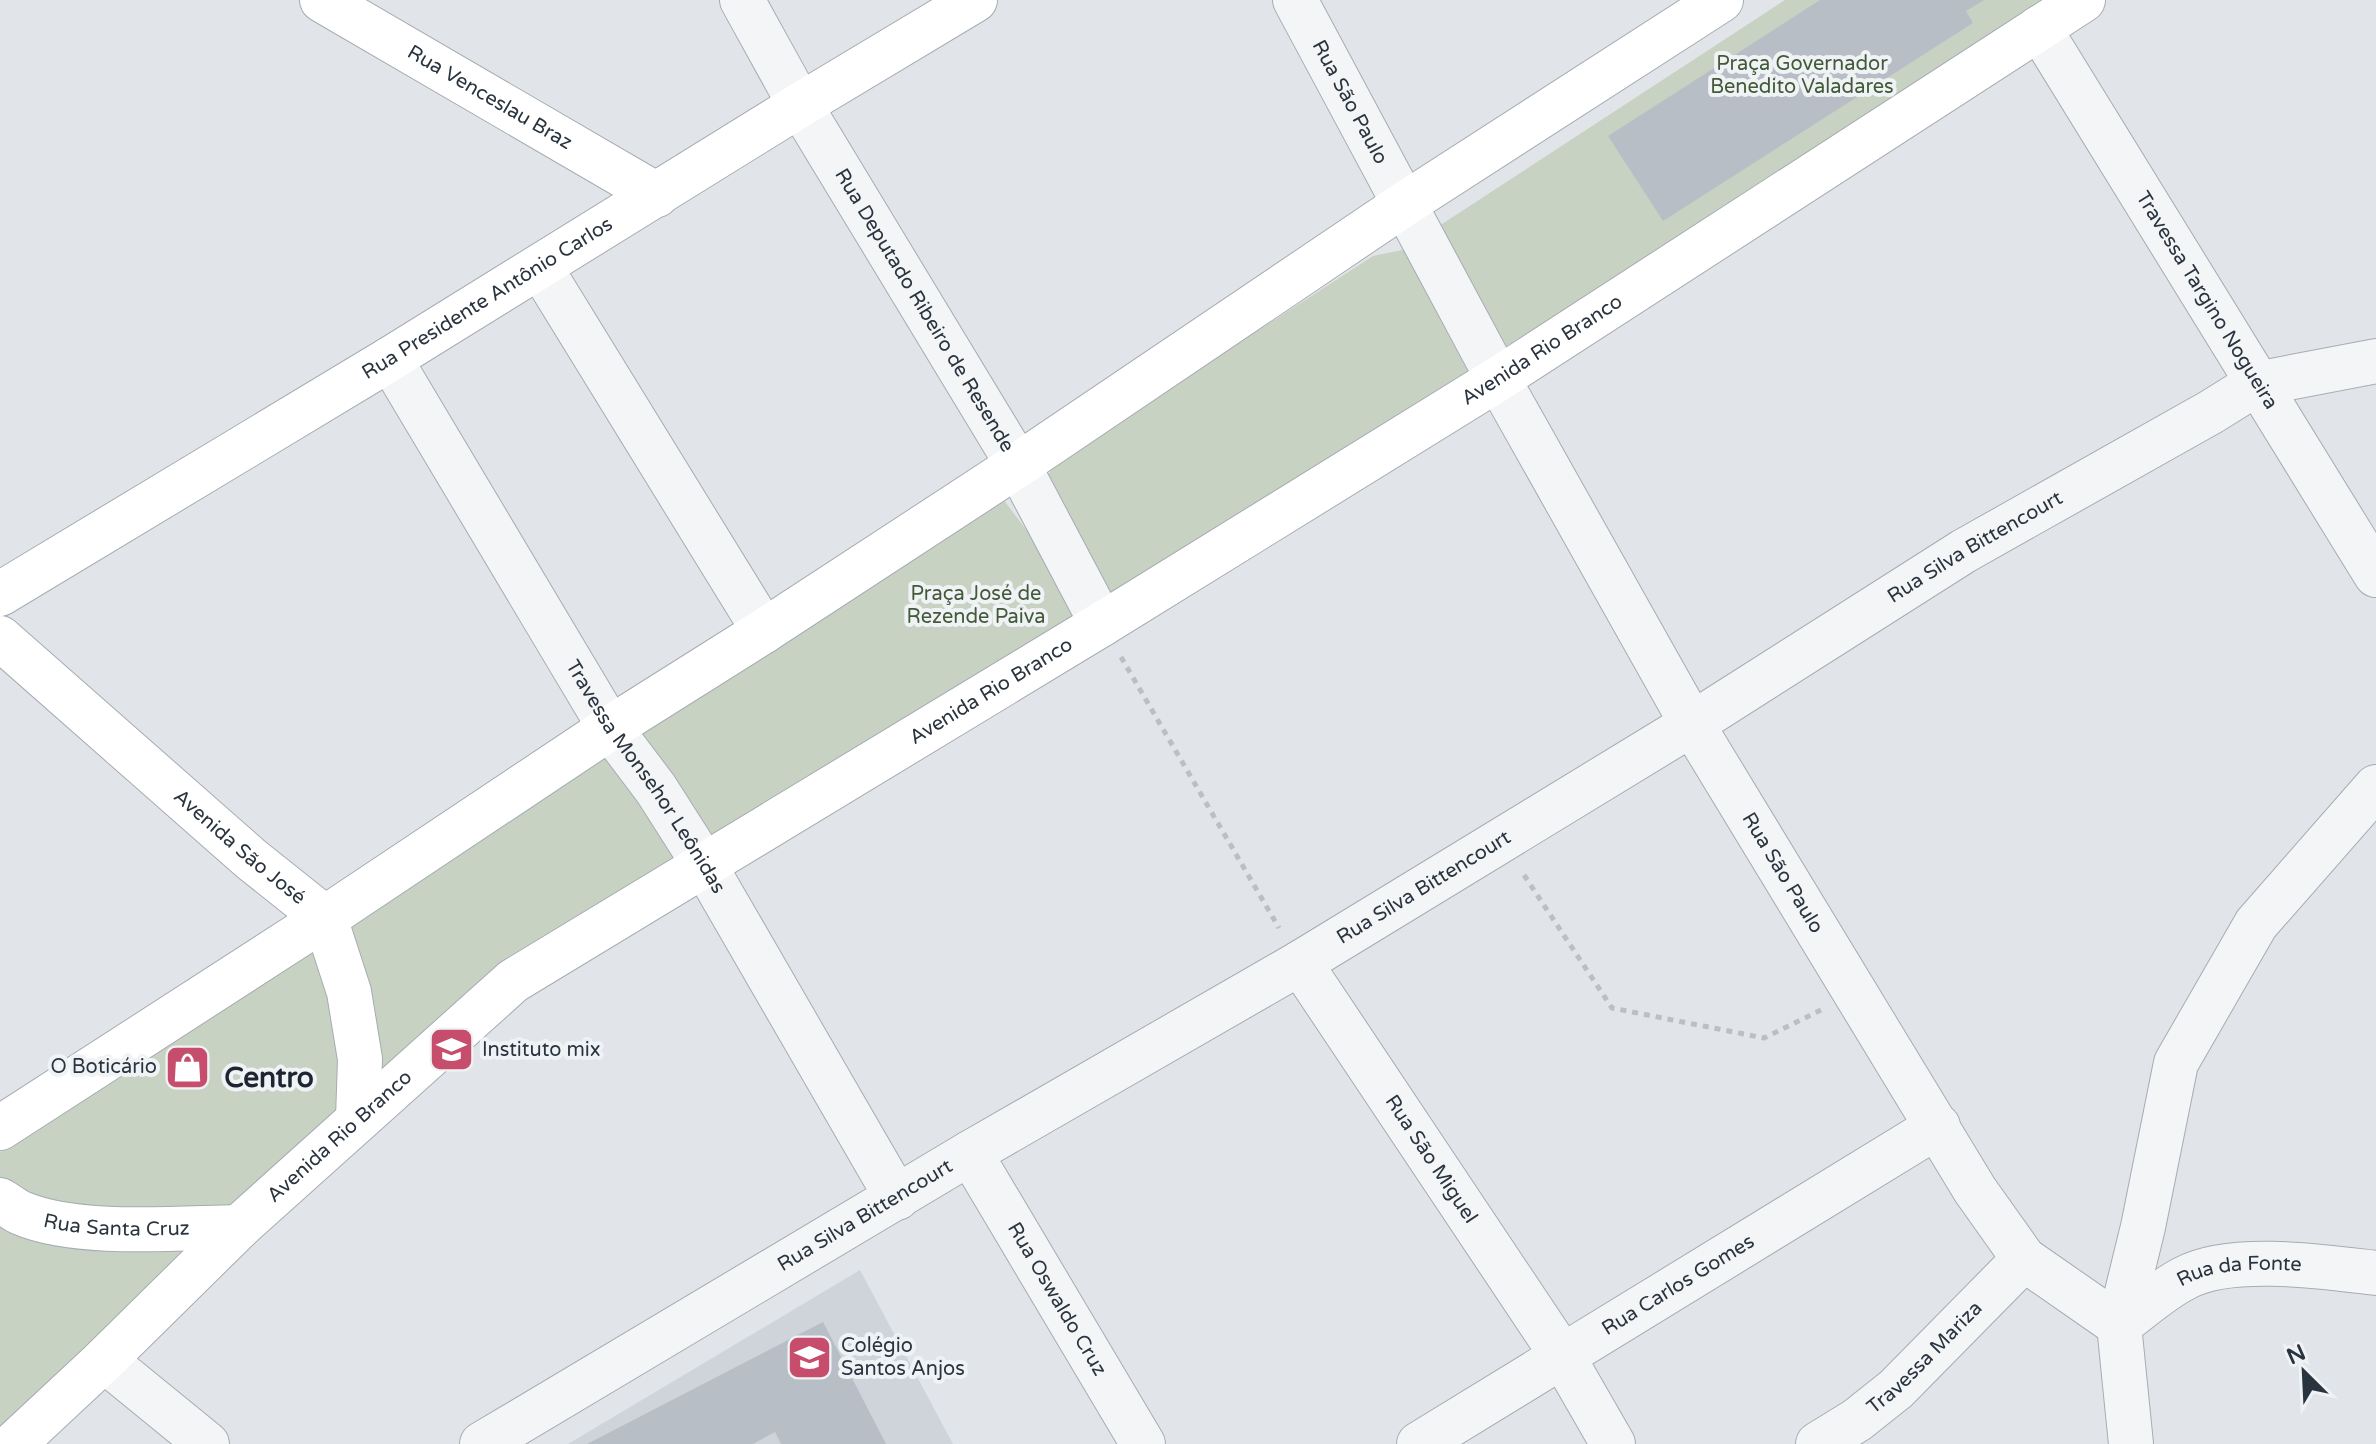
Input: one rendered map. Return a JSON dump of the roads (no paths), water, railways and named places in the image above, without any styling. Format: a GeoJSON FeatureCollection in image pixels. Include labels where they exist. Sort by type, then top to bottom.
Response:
{"type":"FeatureCollection","features":[{"type":"Feature","properties":{"kind":"main road","name":"Rua Venceslau Braz"},"geometry":{"type":"LineString","coordinates":[[322,0],[657,195]]}},
{"type":"Feature","properties":{"kind":"main road","name":"Rua Presidente Antônio Carlos"},"geometry":{"type":"LineString","coordinates":[[0,594],[975,0]]}},
{"type":"Feature","properties":{"kind":"main road"},"geometry":{"type":"LineString","coordinates":[[0,1128],[1018,465],[1406,203],[1721,0]]}},
{"type":"Feature","properties":{"kind":"main road"},"geometry":{"type":"LineString","coordinates":[[2039,28],[2083,0]]}},
{"type":"Feature","properties":{"kind":"main road","name":"Avenida Rio Branco"},"geometry":{"type":"LineString","coordinates":[[14,1444],[239,1227],[513,981],[1102,624],[1498,379],[2039,28]]}},
{"type":"Feature","properties":{"kind":"main road","name":"Avenida São José"},"geometry":{"type":"LineString","coordinates":[[0,638],[251,859],[325,918],[349,992],[360,1059],[358,1119]]}},
{"type":"Feature","properties":{"kind":"main road","name":"Rua Santa Cruz"},"geometry":{"type":"LineString","coordinates":[[0,1200],[20,1213],[66,1225],[239,1227]]}},
{"type":"Feature","properties":{"kind":"street","name":"Rua Deputado Ribeiro de Resende"},"geometry":{"type":"LineString","coordinates":[[742,0],[800,105],[1018,465],[1102,624]]}},
{"type":"Feature","properties":{"kind":"street","name":"Rua São Paulo"},"geometry":{"type":"LineString","coordinates":[[1295,0],[1498,379],[1692,724],[1975,1190],[2024,1259],[2119,1325]]}},
{"type":"Feature","properties":{"kind":"street","name":"Travessa Targino Nogueira"},"geometry":{"type":"LineString","coordinates":[[2039,28],[2376,575]]}},
{"type":"Feature","properties":{"kind":"street"},"geometry":{"type":"LineString","coordinates":[[540,267],[764,631]]}},
{"type":"Feature","properties":{"kind":"street","name":"Travessa Monsehor Leônidas"},"geometry":{"type":"LineString","coordinates":[[390,359],[610,728],[656,789],[705,866],[897,1198]]}},
{"type":"Feature","properties":{"kind":"street","name":"Rua Silva Bittencourt"},"geometry":{"type":"LineString","coordinates":[[482,1444],[970,1153],[1300,963],[1692,724],[1964,551],[2256,384],[2376,361]]}},
{"type":"Feature","properties":{"kind":"street"},"geometry":{"type":"LineString","coordinates":[[2131,1444],[2119,1325],[2143,1227],[2176,1063],[2256,924],[2376,787]]}},
{"type":"Feature","properties":{"kind":"street","name":"Rua São Miguel"},"geometry":{"type":"LineString","coordinates":[[1300,963],[1563,1357]]}},
{"type":"Feature","properties":{"kind":"street","name":"Rua Carlos Gomes"},"geometry":{"type":"LineString","coordinates":[[1419,1444],[1938,1126]]}},
{"type":"Feature","properties":{"kind":"street","name":"Rua Oswaldo Cruz"},"geometry":{"type":"LineString","coordinates":[[970,1153],[1143,1444]]}},
{"type":"Feature","properties":{"kind":"street","name":"Travessa Mariza"},"geometry":{"type":"LineString","coordinates":[[1818,1444],[1857,1420],[1896,1389],[2024,1259]]}},
{"type":"Feature","properties":{"kind":"street","name":"Rua da Fonte"},"geometry":{"type":"LineString","coordinates":[[2119,1325],[2186,1277],[2216,1269],[2250,1264],[2330,1267],[2376,1273]]}},
{"type":"Feature","properties":{"kind":"street"},"geometry":{"type":"LineString","coordinates":[[1563,1357],[1613,1444]]}},
{"type":"Feature","properties":{"kind":"street"},"geometry":{"type":"LineString","coordinates":[[104,1360],[207,1444]]}},
{"type":"Feature","properties":{"kind":"place","name":"Instituto mix"},"geometry":{"type":"Point","coordinates":[451,1050]}},
{"type":"Feature","properties":{"kind":"place","name":"O Boticário"},"geometry":{"type":"Point","coordinates":[188,1067]}},
{"type":"Feature","properties":{"kind":"place","name":"Colégio Santos Anjos"},"geometry":{"type":"Point","coordinates":[810,1357]}},
{"type":"Feature","properties":{"kind":"district","name":"Centro"},"geometry":{"type":"Point","coordinates":[269,1078]}},
{"type":"Feature","properties":{"kind":"park label","name":"Praça Governador Benedito Valadares"},"geometry":{"type":"Point","coordinates":[1802,76]}},
{"type":"Feature","properties":{"kind":"park label","name":"Praça José de Rezende Paiva"},"geometry":{"type":"Point","coordinates":[976,606]}}]}
